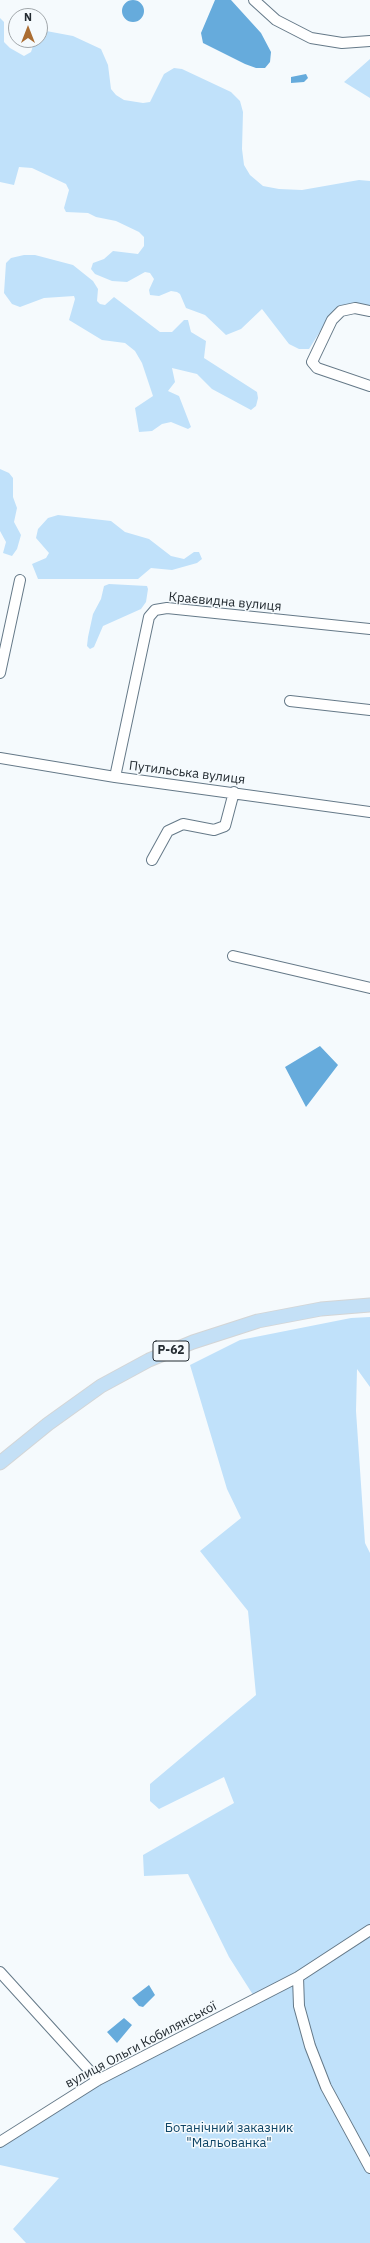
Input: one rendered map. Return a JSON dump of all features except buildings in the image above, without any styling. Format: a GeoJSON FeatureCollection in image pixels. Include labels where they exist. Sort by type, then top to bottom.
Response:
{"type":"FeatureCollection","features":[{"type":"Feature","properties":{"kind":"main road","name":"Р-62"},"geometry":{"type":"LineString","coordinates":[[0,1463],[48,1424],[101,1386],[149,1360],[193,1342],[258,1321],[321,1309],[370,1305]]}},
{"type":"Feature","properties":{"kind":"street"},"geometry":{"type":"LineString","coordinates":[[254,0],[286,26],[311,38],[342,44],[370,41]]}},
{"type":"Feature","properties":{"kind":"street"},"geometry":{"type":"LineString","coordinates":[[370,311],[355,308],[341,311],[332,320],[312,362],[314,366],[370,386]]}},
{"type":"Feature","properties":{"kind":"street"},"geometry":{"type":"LineString","coordinates":[[0,673],[20,580]]}},
{"type":"Feature","properties":{"kind":"street","name":"Краєвидна вулиця"},"geometry":{"type":"LineString","coordinates":[[115,777],[149,617],[156,610],[167,608],[370,629]]}},
{"type":"Feature","properties":{"kind":"street"},"geometry":{"type":"LineString","coordinates":[[290,701],[370,710]]}},
{"type":"Feature","properties":{"kind":"street","name":"Путильська вулиця"},"geometry":{"type":"LineString","coordinates":[[0,758],[115,777],[234,792],[370,812]]}},
{"type":"Feature","properties":{"kind":"street"},"geometry":{"type":"LineString","coordinates":[[152,860],[168,831],[183,824],[214,830],[225,826],[234,792]]}},
{"type":"Feature","properties":{"kind":"street"},"geometry":{"type":"LineString","coordinates":[[233,956],[370,988]]}},
{"type":"Feature","properties":{"kind":"street","name":"вулиця Ольги Кобилянської"},"geometry":{"type":"LineString","coordinates":[[0,2142],[98,2080],[298,1977],[370,1930]]}},
{"type":"Feature","properties":{"kind":"street"},"geometry":{"type":"LineString","coordinates":[[0,1972],[98,2080]]}},
{"type":"Feature","properties":{"kind":"street"},"geometry":{"type":"LineString","coordinates":[[298,1977],[299,2006],[310,2046],[326,2086],[370,2168]]}},
{"type":"Feature","properties":{"kind":"green space"},"geometry":{"type":"Polygon","coordinates":[[[0,18],[4,22],[4,42],[8,48],[24,56],[31,52],[32,48],[48,48],[48,31],[73,36],[101,49],[108,65],[111,89],[116,95],[124,100],[143,103],[150,102],[164,74],[174,68],[182,69],[231,92],[240,101],[243,112],[242,149],[244,165],[250,175],[263,186],[279,189],[302,190],[359,180],[370,181],[370,307],[328,319],[309,349],[299,349],[289,344],[262,309],[241,329],[226,335],[205,315],[186,308],[180,294],[177,292],[171,291],[159,296],[150,295],[149,290],[154,279],[150,273],[145,272],[127,282],[112,281],[95,274],[91,269],[93,263],[104,259],[113,251],[138,254],[144,246],[144,237],[139,232],[116,221],[96,217],[88,213],[66,212],[64,208],[69,190],[66,184],[32,168],[19,167],[14,185],[0,182],[0,18]]]}},
{"type":"Feature","properties":{"kind":"green space"},"geometry":{"type":"Polygon","coordinates":[[[370,59],[370,98],[344,82],[370,59]]]}},
{"type":"Feature","properties":{"kind":"green space"},"geometry":{"type":"Polygon","coordinates":[[[24,255],[35,255],[73,265],[93,281],[98,289],[97,301],[100,304],[105,305],[114,297],[160,332],[172,332],[184,320],[188,320],[191,332],[206,341],[204,358],[257,392],[258,398],[256,406],[251,410],[212,389],[197,374],[172,368],[175,382],[168,391],[179,396],[191,427],[188,429],[171,422],[162,424],[152,431],[139,432],[135,408],[153,396],[142,363],[135,351],[125,343],[102,340],[69,320],[75,299],[74,296],[44,298],[20,307],[12,304],[4,293],[6,263],[11,258],[24,255]]]}},
{"type":"Feature","properties":{"kind":"green space"},"geometry":{"type":"Polygon","coordinates":[[[0,469],[9,473],[13,478],[13,497],[17,508],[14,522],[21,535],[17,549],[12,556],[3,553],[6,542],[0,531],[0,469]]]}},
{"type":"Feature","properties":{"kind":"green space"},"geometry":{"type":"Polygon","coordinates":[[[58,515],[111,521],[125,532],[149,539],[171,556],[184,559],[194,552],[199,552],[202,559],[197,563],[172,570],[151,568],[138,579],[38,579],[32,564],[46,558],[49,553],[36,538],[38,529],[48,518],[58,515]]]}},
{"type":"Feature","properties":{"kind":"green space"},"geometry":{"type":"Polygon","coordinates":[[[109,584],[147,586],[146,602],[141,609],[103,626],[94,647],[90,649],[87,646],[93,614],[101,599],[104,586],[109,584]]]}},
{"type":"Feature","properties":{"kind":"green space","name":"Ботанічний заказник \"Мальованка\""},"geometry":{"type":"Polygon","coordinates":[[[370,1317],[370,1387],[357,1369],[356,1411],[365,1543],[370,1553],[370,2243],[26,2243],[13,2229],[59,2178],[0,2165],[0,2143],[110,2079],[255,1998],[229,1957],[188,1874],[144,1876],[143,1855],[234,1803],[224,1777],[159,1809],[150,1801],[150,1784],[256,1695],[248,1611],[200,1551],[241,1518],[227,1489],[190,1365],[240,1340],[351,1318],[370,1317]]]}},
{"type":"Feature","properties":{"kind":"water"},"geometry":{"type":"Polygon","coordinates":[[[133,0],[141,3],[144,11],[141,19],[133,22],[125,19],[122,11],[125,3],[133,0]]]}},
{"type":"Feature","properties":{"kind":"water"},"geometry":{"type":"Polygon","coordinates":[[[215,0],[231,0],[261,33],[271,52],[270,62],[265,68],[256,68],[245,64],[203,43],[201,33],[215,0]]]}},
{"type":"Feature","properties":{"kind":"water"},"geometry":{"type":"Polygon","coordinates":[[[306,74],[308,78],[304,82],[291,83],[291,77],[306,74]]]}},
{"type":"Feature","properties":{"kind":"water"},"geometry":{"type":"Polygon","coordinates":[[[320,1046],[338,1065],[306,1107],[285,1067],[320,1046]]]}},
{"type":"Feature","properties":{"kind":"water"},"geometry":{"type":"Polygon","coordinates":[[[149,1985],[155,1995],[143,2007],[139,2006],[132,1998],[149,1985]]]}},
{"type":"Feature","properties":{"kind":"water"},"geometry":{"type":"Polygon","coordinates":[[[124,2018],[132,2025],[117,2043],[107,2032],[124,2018]]]}}]}
